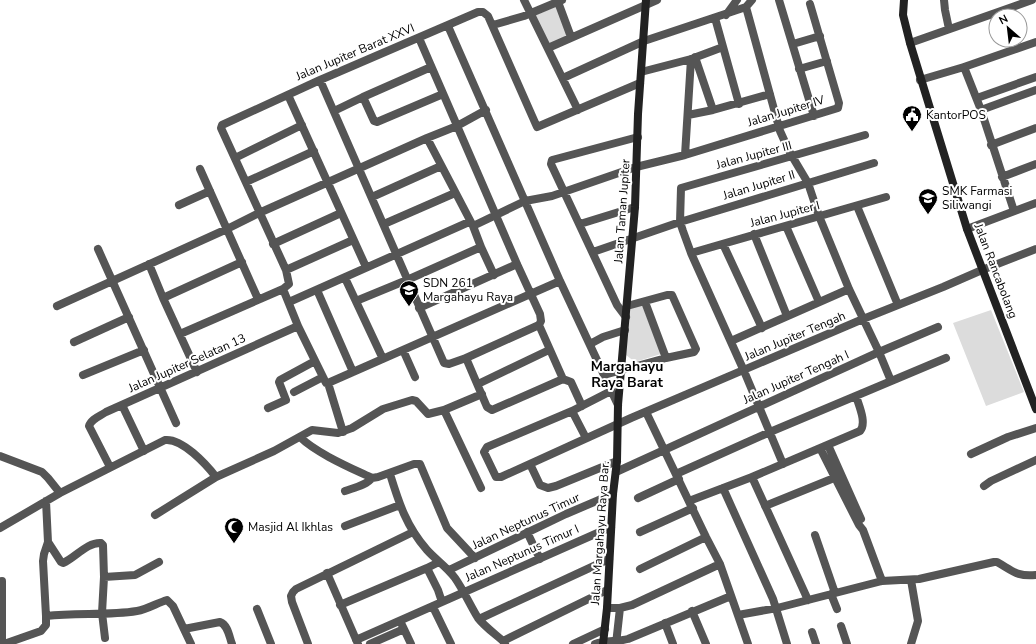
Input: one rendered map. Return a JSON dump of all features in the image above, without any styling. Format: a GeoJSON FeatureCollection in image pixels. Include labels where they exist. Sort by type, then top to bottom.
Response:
{"type":"FeatureCollection","features":[{"type":"Feature","properties":{"kind":"street"},"geometry":{"type":"LineString","coordinates":[[524,0],[578,110]]}},
{"type":"Feature","properties":{"kind":"street"},"geometry":{"type":"LineString","coordinates":[[548,48],[645,2],[657,0]]}},
{"type":"Feature","properties":{"kind":"street"},"geometry":{"type":"LineString","coordinates":[[726,15],[737,0]]}},
{"type":"Feature","properties":{"kind":"street"},"geometry":{"type":"LineString","coordinates":[[563,78],[644,41],[746,8],[752,0]]}},
{"type":"Feature","properties":{"kind":"street"},"geometry":{"type":"LineString","coordinates":[[779,0],[814,116]]}},
{"type":"Feature","properties":{"kind":"street","name":"Jalan Rancabolang"},"geometry":{"type":"LineString","coordinates":[[904,0],[903,15],[967,229],[1036,409]]}},
{"type":"Feature","properties":{"kind":"street"},"geometry":{"type":"LineString","coordinates":[[944,0],[944,10],[949,29]]}},
{"type":"Feature","properties":{"kind":"street"},"geometry":{"type":"LineString","coordinates":[[912,42],[1032,0]]}},
{"type":"Feature","properties":{"kind":"street"},"geometry":{"type":"LineString","coordinates":[[571,37],[560,1],[493,25],[537,127],[640,83]]}},
{"type":"Feature","properties":{"kind":"street","name":"Jalan Taman Jupiter"},"geometry":{"type":"LineString","coordinates":[[618,424],[618,405],[633,239],[645,2]]}},
{"type":"Feature","properties":{"kind":"street","name":"Jalan Jupiter IV"},"geometry":{"type":"LineString","coordinates":[[289,302],[396,254],[526,203],[543,199],[636,167],[685,155],[838,108],[839,105],[810,4]]}},
{"type":"Feature","properties":{"kind":"street"},"geometry":{"type":"LineString","coordinates":[[746,8],[780,126],[784,130],[793,149],[793,157],[808,183],[819,216],[849,290],[879,352],[891,382]]}},
{"type":"Feature","properties":{"kind":"street","name":"Jalan Jupiter Barat XXVI"},"geometry":{"type":"LineString","coordinates":[[235,158],[221,128],[222,125],[288,94],[478,12],[483,12],[488,16],[493,25]]}},
{"type":"Feature","properties":{"kind":"street"},"geometry":{"type":"LineString","coordinates":[[715,18],[739,104]]}},
{"type":"Feature","properties":{"kind":"street"},"geometry":{"type":"LineString","coordinates":[[448,26],[560,281],[618,405]]}},
{"type":"Feature","properties":{"kind":"street"},"geometry":{"type":"LineString","coordinates":[[793,44],[820,36]]}},
{"type":"Feature","properties":{"kind":"street"},"geometry":{"type":"LineString","coordinates":[[320,80],[444,363],[446,364],[466,358],[539,325],[542,318],[419,38]]}},
{"type":"Feature","properties":{"kind":"street"},"geometry":{"type":"LineString","coordinates":[[923,80],[964,68],[1036,42]]}},
{"type":"Feature","properties":{"kind":"street"},"geometry":{"type":"LineString","coordinates":[[641,72],[693,58],[723,47]]}},
{"type":"Feature","properties":{"kind":"street"},"geometry":{"type":"LineString","coordinates":[[693,58],[713,110]]}},
{"type":"Feature","properties":{"kind":"street"},"geometry":{"type":"LineString","coordinates":[[685,155],[693,58]]}},
{"type":"Feature","properties":{"kind":"street"},"geometry":{"type":"LineString","coordinates":[[799,69],[827,61]]}},
{"type":"Feature","properties":{"kind":"street"},"geometry":{"type":"LineString","coordinates":[[334,111],[431,68]]}},
{"type":"Feature","properties":{"kind":"street"},"geometry":{"type":"LineString","coordinates":[[964,68],[977,98],[991,145],[1014,211]]}},
{"type":"Feature","properties":{"kind":"street"},"geometry":{"type":"LineString","coordinates":[[977,98],[1036,77]]}},
{"type":"Feature","properties":{"kind":"street"},"geometry":{"type":"LineString","coordinates":[[981,110],[1036,90]]}},
{"type":"Feature","properties":{"kind":"street"},"geometry":{"type":"LineString","coordinates":[[288,94],[366,268]]}},
{"type":"Feature","properties":{"kind":"street"},"geometry":{"type":"LineString","coordinates":[[363,97],[374,121],[377,122],[443,94]]}},
{"type":"Feature","properties":{"kind":"street"},"geometry":{"type":"LineString","coordinates":[[688,115],[739,104],[770,94]]}},
{"type":"Feature","properties":{"kind":"street"},"geometry":{"type":"LineString","coordinates":[[57,306],[259,213],[457,126],[486,110]]}},
{"type":"Feature","properties":{"kind":"street"},"geometry":{"type":"LineString","coordinates":[[180,334],[283,289],[289,284],[286,270],[235,158],[302,125]]}},
{"type":"Feature","properties":{"kind":"street"},"geometry":{"type":"LineString","coordinates":[[991,145],[1036,128]]}},
{"type":"Feature","properties":{"kind":"street","name":"Jalan Jupiter III"},"geometry":{"type":"LineString","coordinates":[[680,222],[682,187],[793,157],[865,135]]}},
{"type":"Feature","properties":{"kind":"street"},"geometry":{"type":"LineString","coordinates":[[626,317],[618,305],[551,164],[552,160],[638,137]]}},
{"type":"Feature","properties":{"kind":"street"},"geometry":{"type":"LineString","coordinates":[[427,138],[471,224],[494,275]]}},
{"type":"Feature","properties":{"kind":"street"},"geometry":{"type":"LineString","coordinates":[[246,182],[314,151]]}},
{"type":"Feature","properties":{"kind":"street","name":"Jalan Jupiter II"},"geometry":{"type":"LineString","coordinates":[[593,252],[680,222],[874,163]]}},
{"type":"Feature","properties":{"kind":"street"},"geometry":{"type":"LineString","coordinates":[[1002,177],[1036,164]]}},
{"type":"Feature","properties":{"kind":"street"},"geometry":{"type":"LineString","coordinates":[[372,197],[441,166]]}},
{"type":"Feature","properties":{"kind":"street"},"geometry":{"type":"LineString","coordinates":[[200,170],[258,299]]}},
{"type":"Feature","properties":{"kind":"street"},"geometry":{"type":"LineString","coordinates":[[179,205],[210,191]]}},
{"type":"Feature","properties":{"kind":"street"},"geometry":{"type":"LineString","coordinates":[[384,224],[455,193]]}},
{"type":"Feature","properties":{"kind":"street","name":"Jalan Jupiter I"},"geometry":{"type":"LineString","coordinates":[[691,253],[886,198]]}},
{"type":"Feature","properties":{"kind":"street"},"geometry":{"type":"LineString","coordinates":[[967,229],[1036,203]]}},
{"type":"Feature","properties":{"kind":"street"},"geometry":{"type":"LineString","coordinates":[[857,206],[898,305]]}},
{"type":"Feature","properties":{"kind":"street"},"geometry":{"type":"LineString","coordinates":[[580,224],[635,207]]}},
{"type":"Feature","properties":{"kind":"street"},"geometry":{"type":"LineString","coordinates":[[273,244],[341,213]]}},
{"type":"Feature","properties":{"kind":"street"},"geometry":{"type":"LineString","coordinates":[[680,222],[691,253],[744,370],[783,464]]}},
{"type":"Feature","properties":{"kind":"street"},"geometry":{"type":"LineString","coordinates":[[786,226],[819,302]]}},
{"type":"Feature","properties":{"kind":"street"},"geometry":{"type":"LineString","coordinates":[[754,234],[787,316]]}},
{"type":"Feature","properties":{"kind":"street"},"geometry":{"type":"LineString","coordinates":[[286,270],[353,240]]}},
{"type":"Feature","properties":{"kind":"street"},"geometry":{"type":"LineString","coordinates":[[724,244],[762,328]]}},
{"type":"Feature","properties":{"kind":"street"},"geometry":{"type":"LineString","coordinates":[[356,301],[481,247]]}},
{"type":"Feature","properties":{"kind":"street"},"geometry":{"type":"LineString","coordinates":[[98,249],[176,423]]}},
{"type":"Feature","properties":{"kind":"street","name":"Jalan Jupiter Tengah"},"geometry":{"type":"LineString","coordinates":[[572,411],[487,448],[484,452],[494,474],[498,478],[586,438],[744,370],[898,305],[943,288],[982,270],[1036,249]]}},
{"type":"Feature","properties":{"kind":"street"},"geometry":{"type":"LineString","coordinates":[[163,298],[242,262]]}},
{"type":"Feature","properties":{"kind":"street"},"geometry":{"type":"LineString","coordinates":[[149,264],[197,372]]}},
{"type":"Feature","properties":{"kind":"street"},"geometry":{"type":"LineString","coordinates":[[419,308],[517,264]]}},
{"type":"Feature","properties":{"kind":"street"},"geometry":{"type":"LineString","coordinates":[[345,278],[383,358]]}},
{"type":"Feature","properties":{"kind":"street"},"geometry":{"type":"LineString","coordinates":[[294,392],[325,380],[353,372],[560,281]]}},
{"type":"Feature","properties":{"kind":"street"},"geometry":{"type":"LineString","coordinates":[[283,289],[298,326],[325,380],[343,432]]}},
{"type":"Feature","properties":{"kind":"street"},"geometry":{"type":"LineString","coordinates":[[317,290],[353,372]]}},
{"type":"Feature","properties":{"kind":"street"},"geometry":{"type":"LineString","coordinates":[[731,341],[849,290]]}},
{"type":"Feature","properties":{"kind":"street"},"geometry":{"type":"LineString","coordinates":[[604,375],[622,366],[694,352],[696,349],[672,294],[627,306]]}},
{"type":"Feature","properties":{"kind":"street"},"geometry":{"type":"LineString","coordinates":[[645,302],[666,358]]}},
{"type":"Feature","properties":{"kind":"street"},"geometry":{"type":"LineString","coordinates":[[74,342],[129,317]]}},
{"type":"Feature","properties":{"kind":"street"},"geometry":{"type":"LineString","coordinates":[[539,325],[563,379],[571,382],[582,406]]}},
{"type":"Feature","properties":{"kind":"street","name":"Jalan Jupiter Selatan 13"},"geometry":{"type":"LineString","coordinates":[[110,467],[89,426],[95,419],[106,412],[298,326]]}},
{"type":"Feature","properties":{"kind":"street","name":"Jalan Jupiter Tengah I"},"geometry":{"type":"LineString","coordinates":[[616,472],[759,406],[938,327]]}},
{"type":"Feature","properties":{"kind":"street"},"geometry":{"type":"LineString","coordinates":[[590,344],[606,336],[625,330]]}},
{"type":"Feature","properties":{"kind":"street"},"geometry":{"type":"LineString","coordinates":[[83,375],[144,350]]}},
{"type":"Feature","properties":{"kind":"street"},"geometry":{"type":"LineString","coordinates":[[403,350],[416,377]]}},
{"type":"Feature","properties":{"kind":"street"},"geometry":{"type":"LineString","coordinates":[[478,384],[549,350]]}},
{"type":"Feature","properties":{"kind":"street"},"geometry":{"type":"LineString","coordinates":[[466,358],[488,407],[492,410],[495,410],[563,379]]}},
{"type":"Feature","properties":{"kind":"street"},"geometry":{"type":"LineString","coordinates":[[638,498],[678,476],[770,432],[946,358]]}},
{"type":"Feature","properties":{"kind":"street"},"geometry":{"type":"LineString","coordinates":[[268,408],[286,400],[279,382],[280,380],[315,361]]}},
{"type":"Feature","properties":{"kind":"street"},"geometry":{"type":"LineString","coordinates":[[586,438],[572,411],[611,391]]}},
{"type":"Feature","properties":{"kind":"street"},"geometry":{"type":"LineString","coordinates":[[155,515],[216,477],[274,451],[312,430],[330,433],[343,432],[352,428],[383,408],[412,400],[416,401],[428,414],[444,410],[482,394]]}},
{"type":"Feature","properties":{"kind":"street"},"geometry":{"type":"LineString","coordinates":[[640,532],[723,488],[860,431],[863,423],[856,396]]}},
{"type":"Feature","properties":{"kind":"street"},"geometry":{"type":"LineString","coordinates":[[122,405],[144,451]]}},
{"type":"Feature","properties":{"kind":"street"},"geometry":{"type":"LineString","coordinates":[[444,410],[481,488]]}},
{"type":"Feature","properties":{"kind":"street"},"geometry":{"type":"LineString","coordinates":[[644,413],[678,476],[720,564],[748,644]]}},
{"type":"Feature","properties":{"kind":"street","name":"Jalan Margahayu Raya Bar."},"geometry":{"type":"LineString","coordinates":[[601,643],[605,629],[607,608],[613,494],[617,461],[618,424]]}},
{"type":"Feature","properties":{"kind":"street"},"geometry":{"type":"LineString","coordinates":[[971,454],[1008,437],[1036,428]]}},
{"type":"Feature","properties":{"kind":"street"},"geometry":{"type":"LineString","coordinates":[[300,437],[310,445],[336,460],[372,478],[378,478],[414,464],[420,464],[447,528],[475,558]]}},
{"type":"Feature","properties":{"kind":"street"},"geometry":{"type":"LineString","coordinates":[[0,528],[60,493],[161,442],[169,440],[177,443],[205,462],[216,477]]}},
{"type":"Feature","properties":{"kind":"street"},"geometry":{"type":"LineString","coordinates":[[824,446],[848,497],[863,523],[863,530],[882,581]]}},
{"type":"Feature","properties":{"kind":"street"},"geometry":{"type":"LineString","coordinates":[[0,456],[42,472],[60,493]]}},
{"type":"Feature","properties":{"kind":"street"},"geometry":{"type":"LineString","coordinates":[[984,486],[991,481],[1036,460]]}},
{"type":"Feature","properties":{"kind":"street"},"geometry":{"type":"LineString","coordinates":[[530,464],[540,485],[548,488],[568,482],[617,461]]}},
{"type":"Feature","properties":{"kind":"street"},"geometry":{"type":"LineString","coordinates":[[390,474],[400,505],[413,532],[438,562],[449,570],[464,592],[479,619],[504,642],[607,590]]}},
{"type":"Feature","properties":{"kind":"street"},"geometry":{"type":"LineString","coordinates":[[765,506],[838,476]]}},
{"type":"Feature","properties":{"kind":"street"},"geometry":{"type":"LineString","coordinates":[[752,477],[808,600]]}},
{"type":"Feature","properties":{"kind":"street"},"geometry":{"type":"LineString","coordinates":[[345,491],[366,483],[372,478]]}},
{"type":"Feature","properties":{"kind":"street"},"geometry":{"type":"LineString","coordinates":[[723,488],[777,608],[787,644]]}},
{"type":"Feature","properties":{"kind":"street","name":"Jalan Neptunus Timur"},"geometry":{"type":"LineString","coordinates":[[449,570],[528,532],[613,494]]}},
{"type":"Feature","properties":{"kind":"street"},"geometry":{"type":"LineString","coordinates":[[2,581],[3,644],[40,631],[44,628],[46,616],[43,560],[48,542],[46,501]]}},
{"type":"Feature","properties":{"kind":"street"},"geometry":{"type":"LineString","coordinates":[[345,526],[400,505]]}},
{"type":"Feature","properties":{"kind":"street","name":"Jalan Neptunus Timur I"},"geometry":{"type":"LineString","coordinates":[[357,642],[433,606],[611,527]]}},
{"type":"Feature","properties":{"kind":"street"},"geometry":{"type":"LineString","coordinates":[[308,644],[292,602],[291,596],[293,592],[327,573],[413,532]]}},
{"type":"Feature","properties":{"kind":"street"},"geometry":{"type":"LineString","coordinates":[[528,532],[540,559]]}},
{"type":"Feature","properties":{"kind":"street"},"geometry":{"type":"LineString","coordinates":[[816,535],[837,609]]}},
{"type":"Feature","properties":{"kind":"street"},"geometry":{"type":"LineString","coordinates":[[640,569],[706,537]]}},
{"type":"Feature","properties":{"kind":"street"},"geometry":{"type":"LineString","coordinates":[[48,542],[63,563],[94,544],[101,543],[103,550],[104,577],[102,613],[105,638]]}},
{"type":"Feature","properties":{"kind":"street"},"geometry":{"type":"LineString","coordinates":[[479,619],[609,559]]}},
{"type":"Feature","properties":{"kind":"street"},"geometry":{"type":"LineString","coordinates":[[104,577],[135,575],[159,562]]}},
{"type":"Feature","properties":{"kind":"street"},"geometry":{"type":"LineString","coordinates":[[340,605],[438,562]]}},
{"type":"Feature","properties":{"kind":"street"},"geometry":{"type":"LineString","coordinates":[[738,615],[777,608],[882,581],[919,579],[994,562],[997,562],[1017,574],[1025,576],[1036,575]]}},
{"type":"Feature","properties":{"kind":"street"},"geometry":{"type":"LineString","coordinates":[[607,608],[625,606],[720,564]]}},
{"type":"Feature","properties":{"kind":"street"},"geometry":{"type":"LineString","coordinates":[[427,568],[442,602]]}},
{"type":"Feature","properties":{"kind":"street"},"geometry":{"type":"LineString","coordinates":[[327,573],[357,642]]}},
{"type":"Feature","properties":{"kind":"street"},"geometry":{"type":"LineString","coordinates":[[911,580],[918,621],[911,644]]}},
{"type":"Feature","properties":{"kind":"street"},"geometry":{"type":"LineString","coordinates":[[601,643],[620,641],[732,596]]}},
{"type":"Feature","properties":{"kind":"street"},"geometry":{"type":"LineString","coordinates":[[46,616],[60,614],[137,611],[167,600],[173,606],[184,629],[188,643]]}},
{"type":"Feature","properties":{"kind":"street"},"geometry":{"type":"LineString","coordinates":[[433,606],[451,644]]}},
{"type":"Feature","properties":{"kind":"street"},"geometry":{"type":"LineString","coordinates":[[620,641],[625,606]]}},
{"type":"Feature","properties":{"kind":"street"},"geometry":{"type":"LineString","coordinates":[[257,609],[271,644]]}},
{"type":"Feature","properties":{"kind":"street"},"geometry":{"type":"LineString","coordinates":[[692,611],[706,644]]}},
{"type":"Feature","properties":{"kind":"street"},"geometry":{"type":"LineString","coordinates":[[400,621],[411,644]]}},
{"type":"Feature","properties":{"kind":"street"},"geometry":{"type":"LineString","coordinates":[[184,629],[223,622],[226,626],[232,644]]}},
{"type":"Feature","properties":{"kind":"street"},"geometry":{"type":"LineString","coordinates":[[665,623],[673,644]]}},
{"type":"Feature","properties":{"kind":"street"},"geometry":{"type":"LineString","coordinates":[[841,626],[847,644]]}},
{"type":"Feature","properties":{"kind":"street"},"geometry":{"type":"LineString","coordinates":[[370,644],[404,629]]}},
{"type":"Feature","properties":{"kind":"street"},"geometry":{"type":"LineString","coordinates":[[573,644],[605,629]]}},
{"type":"Feature","properties":{"kind":"street"},"geometry":{"type":"LineString","coordinates":[[812,632],[816,644]]}},
{"type":"Feature","properties":{"kind":"shaded area"},"geometry":{"type":"Polygon","coordinates":[[[556,6],[568,36],[549,45],[534,16],[556,6]]]}},
{"type":"Feature","properties":{"kind":"shaded area"},"geometry":{"type":"Polygon","coordinates":[[[642,305],[661,354],[635,362],[626,355],[629,308],[642,305]]]}},
{"type":"Feature","properties":{"kind":"shaded area"},"geometry":{"type":"Polygon","coordinates":[[[991,310],[1024,392],[986,406],[953,323],[991,310]]]}},
{"type":"Feature","properties":{"kind":"place","name":"KantorPOS"},"geometry":{"type":"Point","coordinates":[912,132]}},
{"type":"Feature","properties":{"kind":"place","name":"SMK Farmasi Siliwangi"},"geometry":{"type":"Point","coordinates":[928,215]}},
{"type":"Feature","properties":{"kind":"place","name":"SDN 261 Margahayu Raya"},"geometry":{"type":"Point","coordinates":[409,307]}},
{"type":"Feature","properties":{"kind":"place","name":"Masjid Al Ikhlas"},"geometry":{"type":"Point","coordinates":[234,544]}},
{"type":"Feature","properties":{"kind":"district","name":"Margahayu Raya Barat"},"geometry":{"type":"Point","coordinates":[627,374]}}]}
